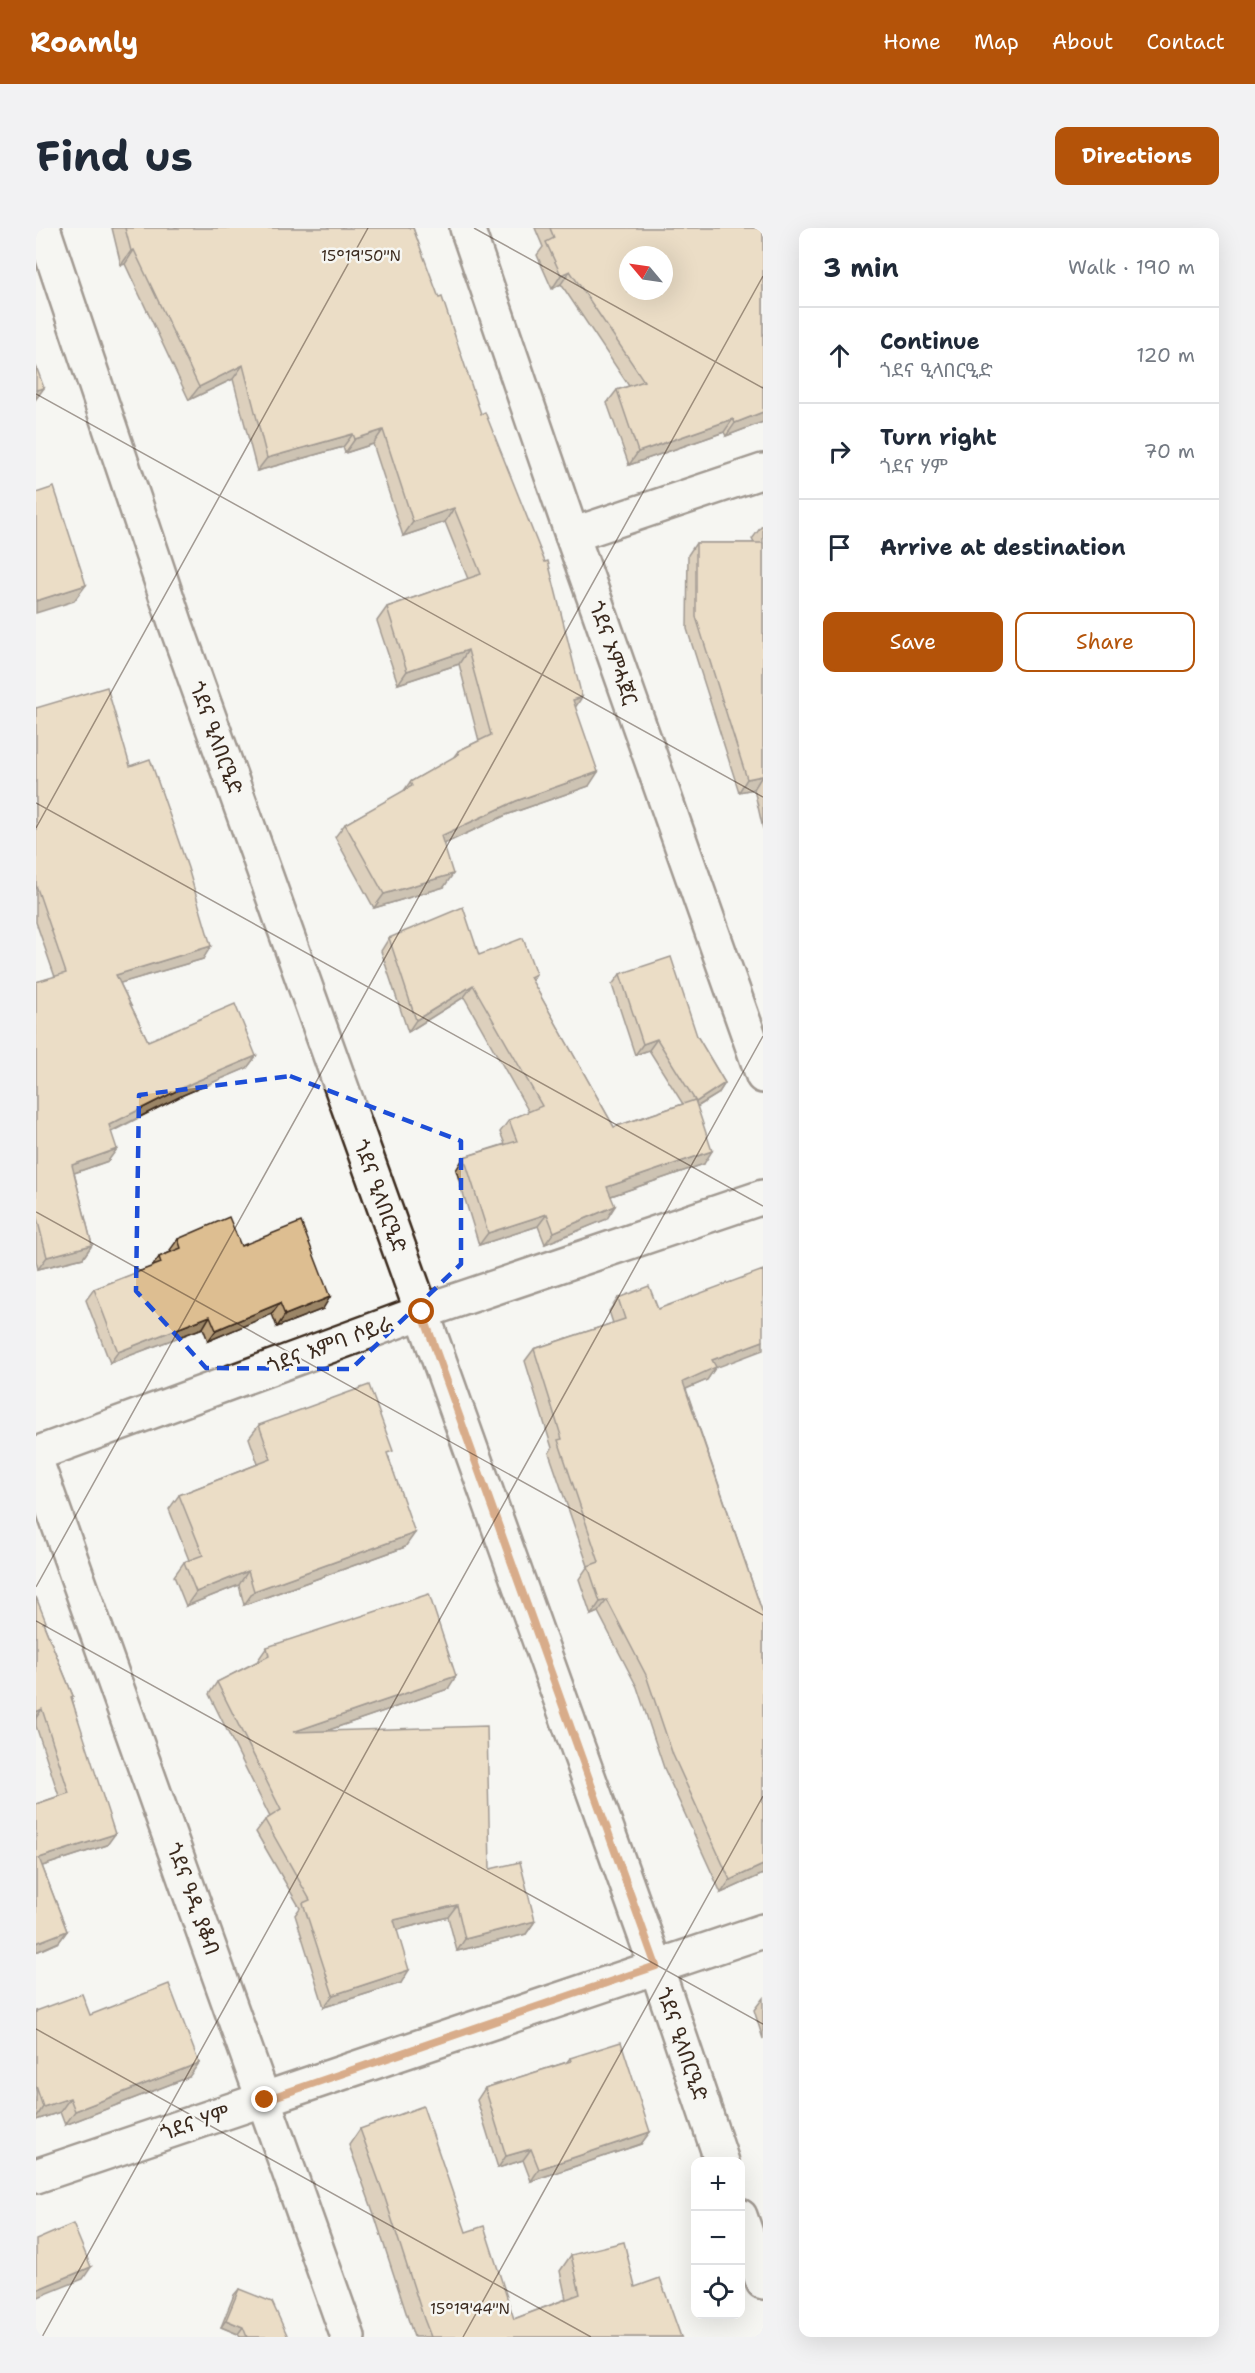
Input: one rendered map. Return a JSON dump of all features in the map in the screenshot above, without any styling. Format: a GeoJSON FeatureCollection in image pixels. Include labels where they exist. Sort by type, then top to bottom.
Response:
{"type":"FeatureCollection","features":[{"type":"Feature","properties":{"kind":"street","name":"ጎደና ዒላበርዒድ"},"geometry":{"type":"LineString","coordinates":[[43,228],[176,625],[656,1966],[720,2157]]}},
{"type":"Feature","properties":{"kind":"street","name":"ጎደና ኦምሓጀር"},"geometry":{"type":"LineString","coordinates":[[467,228],[572,535],[763,1076]]}},
{"type":"Feature","properties":{"kind":"street"},"geometry":{"type":"LineString","coordinates":[[572,535],[763,471]]}},
{"type":"Feature","properties":{"kind":"street","name":"ጎደና እምባ ሶይራ"},"geometry":{"type":"LineString","coordinates":[[36,1454],[422,1312],[763,1197]]}},
{"type":"Feature","properties":{"kind":"street","name":"ጎደና ዓዲ ያቆብ"},"geometry":{"type":"LineString","coordinates":[[36,1461],[348,2337]]}},
{"type":"Feature","properties":{"kind":"street","name":"ጎደና ሃም"},"geometry":{"type":"LineString","coordinates":[[36,2176],[763,1931]]}},
{"type":"Feature","properties":{"kind":"street"},"geometry":{"type":"LineString","coordinates":[[745,2228],[763,2282]]}},
{"type":"Feature","properties":{"kind":"highlighted area"},"geometry":{"type":"Polygon","coordinates":[[[290,1076],[461,1141],[461,1264],[351,1369],[206,1368],[136,1291],[139,1095],[290,1076]]]}},
{"type":"Feature","properties":{"kind":"building"},"geometry":{"type":"Polygon","coordinates":[[[125,228],[413,228],[439,298],[442,297],[481,414],[485,412],[545,562],[548,561],[582,697],[573,700],[598,772],[516,801],[441,836],[453,874],[384,894],[345,824],[412,786],[410,782],[459,754],[458,751],[491,735],[468,650],[407,671],[387,607],[481,574],[454,508],[413,522],[383,430],[355,439],[353,434],[267,458],[243,365],[199,387],[134,250],[131,251],[125,228]]]}},
{"type":"Feature","properties":{"kind":"building"},"geometry":{"type":"Polygon","coordinates":[[[550,228],[763,228],[763,412],[735,423],[733,419],[638,452],[617,390],[644,381],[570,271],[561,275],[546,242],[554,238],[550,228]]]}},
{"type":"Feature","properties":{"kind":"building"},"geometry":{"type":"Polygon","coordinates":[[[36,366],[44,388],[36,390],[36,366]]]}},
{"type":"Feature","properties":{"kind":"building"},"geometry":{"type":"Polygon","coordinates":[[[54,487],[86,585],[36,601],[36,493],[54,487]]]}},
{"type":"Feature","properties":{"kind":"building"},"geometry":{"type":"Polygon","coordinates":[[[696,543],[763,543],[763,780],[762,776],[747,779],[696,617],[696,543]]]}},
{"type":"Feature","properties":{"kind":"building"},"geometry":{"type":"Polygon","coordinates":[[[107,687],[130,766],[150,759],[188,868],[211,946],[116,975],[148,1041],[235,1004],[256,1056],[192,1083],[109,1125],[117,1149],[72,1165],[92,1245],[47,1257],[36,1214],[36,982],[66,973],[36,885],[36,708],[107,687]]]}},
{"type":"Feature","properties":{"kind":"building"},"geometry":{"type":"Polygon","coordinates":[[[463,907],[479,955],[523,938],[536,974],[530,977],[614,1127],[695,1100],[712,1151],[607,1187],[615,1206],[554,1232],[547,1214],[488,1233],[464,1157],[517,1141],[509,1120],[542,1106],[473,985],[416,1020],[389,938],[463,907]]]}},
{"type":"Feature","properties":{"kind":"building"},"geometry":{"type":"Polygon","coordinates":[[[671,957],[697,1036],[725,1083],[696,1102],[657,1039],[643,1044],[620,974],[671,957]]]}},
{"type":"Feature","properties":{"kind":"building"},"geometry":{"type":"Polygon","coordinates":[[[229,1217],[241,1246],[301,1222],[330,1297],[285,1315],[280,1303],[216,1330],[210,1316],[118,1352],[94,1289],[161,1263],[159,1257],[181,1248],[178,1239],[229,1217]]]}},
{"type":"Feature","properties":{"kind":"building"},"geometry":{"type":"Polygon","coordinates":[[[763,1270],[763,1341],[712,1360],[716,1367],[683,1382],[763,1614],[763,1865],[730,1880],[673,1755],[646,1675],[607,1600],[600,1602],[588,1566],[599,1562],[558,1440],[562,1439],[534,1349],[625,1319],[618,1298],[649,1286],[658,1309],[763,1270]]]}},
{"type":"Feature","properties":{"kind":"building"},"geometry":{"type":"Polygon","coordinates":[[[369,1385],[393,1451],[387,1453],[415,1533],[254,1591],[248,1571],[196,1592],[184,1562],[203,1555],[179,1495],[271,1459],[259,1425],[369,1385]]]}},
{"type":"Feature","properties":{"kind":"building"},"geometry":{"type":"Polygon","coordinates":[[[429,1594],[456,1676],[293,1732],[487,1726],[490,1869],[520,1862],[535,1921],[465,1939],[457,1905],[394,1920],[409,1970],[333,1995],[303,1903],[310,1900],[265,1820],[281,1810],[217,1682],[269,1656],[267,1647],[429,1594]]]}},
{"type":"Feature","properties":{"kind":"building"},"geometry":{"type":"Polygon","coordinates":[[[36,1597],[46,1622],[43,1623],[73,1696],[71,1697],[115,1834],[39,1858],[67,1931],[36,1943],[36,1804],[69,1793],[42,1709],[36,1712],[36,1597]]]}},
{"type":"Feature","properties":{"kind":"building"},"geometry":{"type":"Polygon","coordinates":[[[169,1984],[199,2063],[75,2111],[70,2098],[43,2107],[36,2086],[36,2011],[82,1994],[90,2015],[169,1984]]]}},
{"type":"Feature","properties":{"kind":"building"},"geometry":{"type":"Polygon","coordinates":[[[621,2042],[650,2132],[539,2169],[531,2149],[506,2156],[485,2088],[571,2061],[570,2058],[621,2042]]]}},
{"type":"Feature","properties":{"kind":"building"},"geometry":{"type":"Polygon","coordinates":[[[423,2106],[466,2232],[484,2226],[514,2319],[580,2294],[571,2255],[624,2242],[635,2287],[660,2278],[681,2337],[431,2337],[360,2129],[423,2106]]]}},
{"type":"Feature","properties":{"kind":"building"},"geometry":{"type":"Polygon","coordinates":[[[73,2224],[91,2267],[36,2290],[36,2240],[73,2224]]]}},
{"type":"Feature","properties":{"kind":"building"},"geometry":{"type":"Polygon","coordinates":[[[239,2289],[272,2302],[288,2337],[247,2337],[243,2327],[226,2320],[239,2289]]]}},
{"type":"Feature","properties":{"kind":"route"},"geometry":{"type":"LineString","coordinates":[[265,2100],[656,1966],[422,1312]]}}]}
